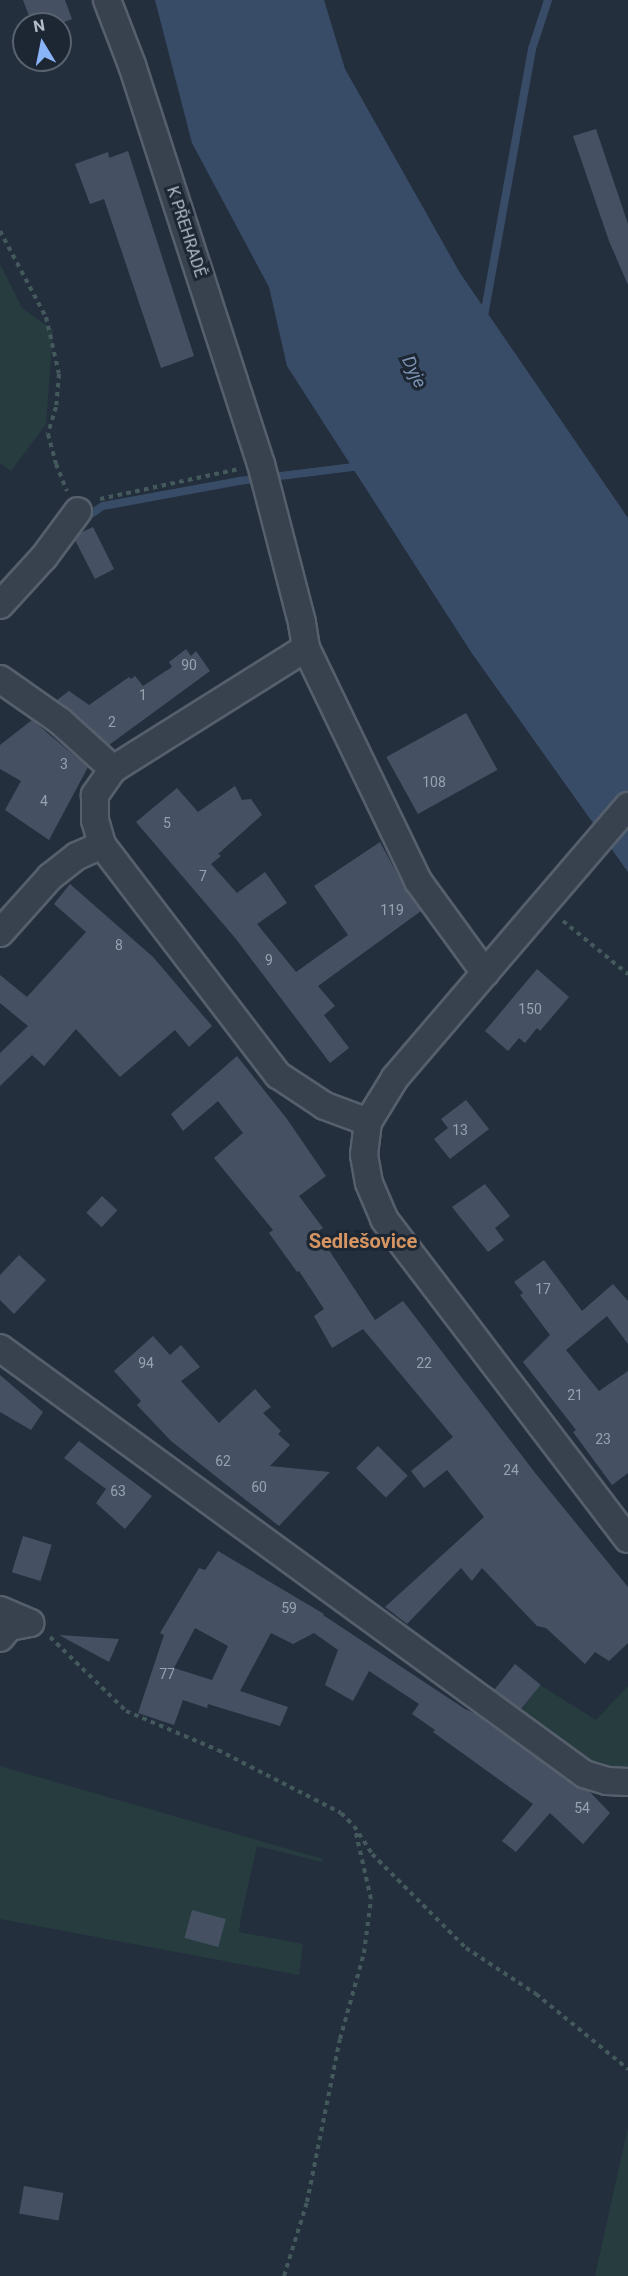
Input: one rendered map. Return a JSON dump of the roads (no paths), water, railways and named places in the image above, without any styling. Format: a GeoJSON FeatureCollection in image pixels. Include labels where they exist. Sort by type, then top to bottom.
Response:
{"type":"FeatureCollection","features":[{"type":"Feature","properties":{"kind":"street","name":"K PŘEHRADĚ"},"geometry":{"type":"LineString","coordinates":[[107,0],[132,65],[263,473],[302,623],[306,648],[418,881],[485,974]]}},
{"type":"Feature","properties":{"kind":"street"},"geometry":{"type":"LineString","coordinates":[[0,605],[44,557],[74,516]]}},
{"type":"Feature","properties":{"kind":"street"},"geometry":{"type":"LineString","coordinates":[[306,648],[112,769],[95,795],[94,820],[102,845],[278,1075],[325,1106],[368,1122]]}},
{"type":"Feature","properties":{"kind":"street"},"geometry":{"type":"LineString","coordinates":[[0,679],[60,721],[112,769]]}},
{"type":"Feature","properties":{"kind":"street"},"geometry":{"type":"LineString","coordinates":[[628,806],[395,1078],[368,1122],[364,1155],[369,1183],[384,1219],[628,1539]]}},
{"type":"Feature","properties":{"kind":"street"},"geometry":{"type":"LineString","coordinates":[[0,933],[50,877],[77,856],[102,845]]}},
{"type":"Feature","properties":{"kind":"street"},"geometry":{"type":"LineString","coordinates":[[0,1348],[584,1774],[607,1781],[628,1782]]}},
{"type":"Feature","properties":{"kind":"street"},"geometry":{"type":"LineString","coordinates":[[0,1610],[30,1623],[9,1627],[0,1638]]}},
{"type":"Feature","properties":{"kind":"water","name":"Dyje"},"geometry":{"type":"Polygon","coordinates":[[[155,0],[324,0],[345,69],[460,273],[628,518],[628,872],[471,652],[287,366],[269,287],[192,143],[155,0]]]}},
{"type":"Feature","properties":{"kind":"waterway"},"geometry":{"type":"LineString","coordinates":[[484,316],[532,49],[548,0]]}},
{"type":"Feature","properties":{"kind":"waterway"},"geometry":{"type":"LineString","coordinates":[[82,520],[103,506],[239,481],[362,466]]}},
{"type":"Feature","properties":{"kind":"district","name":"Sedlešovice"},"geometry":{"type":"Point","coordinates":[363,1241]}}]}
